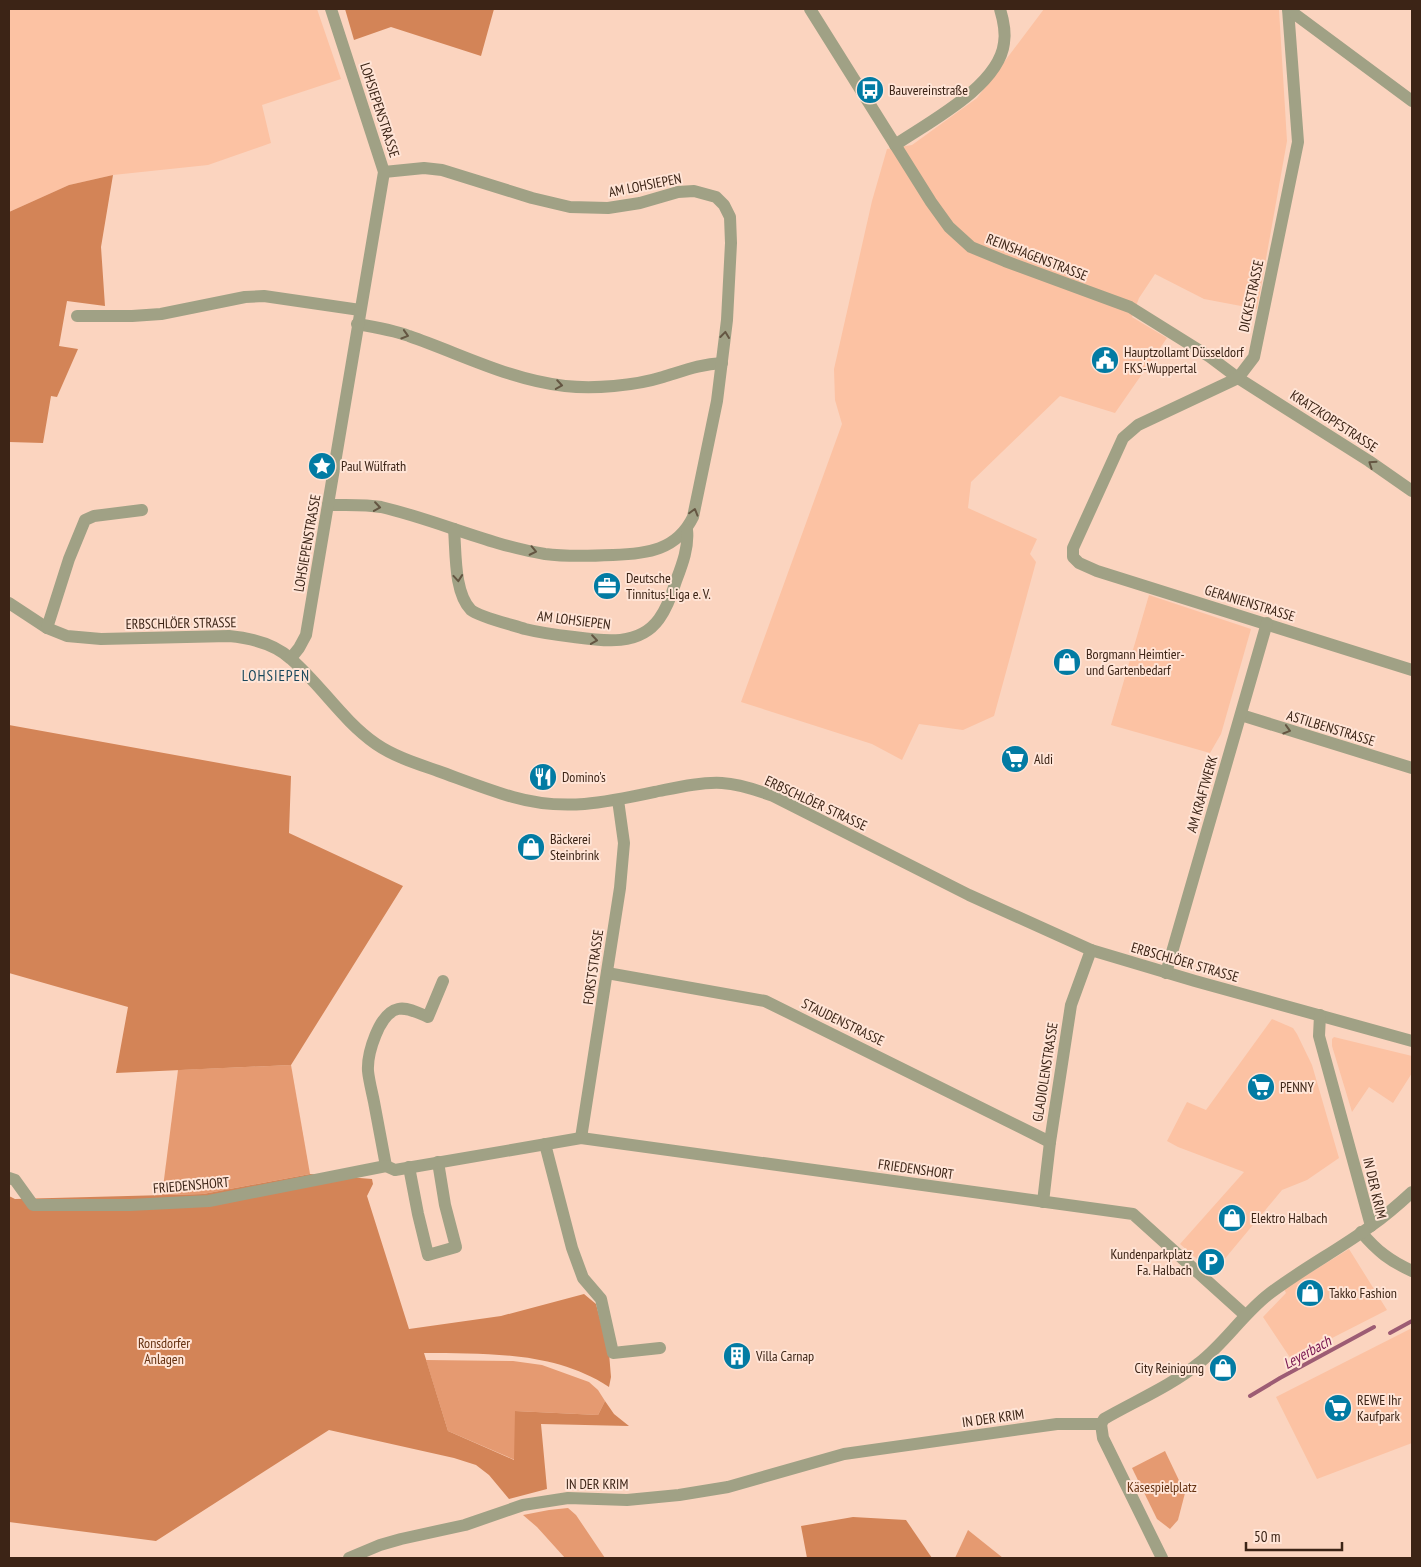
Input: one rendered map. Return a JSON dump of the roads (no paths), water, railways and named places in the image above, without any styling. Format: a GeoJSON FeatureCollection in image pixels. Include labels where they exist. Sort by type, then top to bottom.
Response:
{"type":"FeatureCollection","features":[{"type":"Feature","properties":{"kind":"street","name":"LOHSIEPENSTRASSE"},"geometry":{"type":"LineString","coordinates":[[291,658],[306,636],[384,172],[331,9]]}},
{"type":"Feature","properties":{"kind":"street","name":"REINSHAGENSTRASSE"},"geometry":{"type":"LineString","coordinates":[[810,9],[945,220],[971,247],[1130,308],[1210,357],[1238,378]]}},
{"type":"Feature","properties":{"kind":"street"},"geometry":{"type":"LineString","coordinates":[[895,144],[959,102],[981,84],[998,62],[1004,42],[1000,9]]}},
{"type":"Feature","properties":{"kind":"street"},"geometry":{"type":"LineString","coordinates":[[1288,9],[1412,101]]}},
{"type":"Feature","properties":{"kind":"street","name":"DICKESTRASSE"},"geometry":{"type":"LineString","coordinates":[[1079,563],[1073,557],[1073,548],[1122,438],[1138,425],[1238,378],[1254,357],[1298,142],[1288,9]]}},
{"type":"Feature","properties":{"kind":"street","name":"AM LOHSIEPEN"},"geometry":{"type":"LineString","coordinates":[[384,172],[424,168],[442,170],[532,198],[570,207],[608,208],[640,203],[678,192],[694,191],[716,197],[724,205],[730,217],[731,243],[727,320],[717,401],[702,482],[693,517],[687,530],[688,540],[682,565],[667,605],[658,621],[642,634],[626,640],[601,641],[543,634],[501,622],[472,611],[460,593],[454,529]]}},
{"type":"Feature","properties":{"kind":"street"},"geometry":{"type":"LineString","coordinates":[[76,316],[161,314],[245,297],[264,296],[360,310]]}},
{"type":"Feature","properties":{"kind":"street"},"geometry":{"type":"LineString","coordinates":[[357,324],[408,335],[517,377],[566,386],[616,385],[638,382],[661,378],[705,364],[722,363]]}},
{"type":"Feature","properties":{"kind":"street","name":"KRATZKOPFSTRASSE"},"geometry":{"type":"LineString","coordinates":[[1238,378],[1369,462],[1412,492]]}},
{"type":"Feature","properties":{"kind":"street"},"geometry":{"type":"LineString","coordinates":[[328,505],[380,507],[499,544],[546,554],[585,556],[646,553],[669,545],[687,530]]}},
{"type":"Feature","properties":{"kind":"street"},"geometry":{"type":"LineString","coordinates":[[47,628],[69,559],[85,520],[94,516],[142,510]]}},
{"type":"Feature","properties":{"kind":"street","name":"GERANIENSTRASSE"},"geometry":{"type":"LineString","coordinates":[[1079,563],[1128,581],[1412,670]]}},
{"type":"Feature","properties":{"kind":"street","name":"ERBSCHLÖER STRASSE"},"geometry":{"type":"LineString","coordinates":[[9,603],[47,628],[67,636],[101,639],[201,636],[244,637],[268,644],[291,658],[357,730],[377,745],[410,761],[514,797],[548,805],[585,805],[685,786],[722,783],[751,789],[773,796],[969,895],[1091,950],[1166,973],[1412,1041]]}},
{"type":"Feature","properties":{"kind":"street","name":"AM KRAFTWERK"},"geometry":{"type":"LineString","coordinates":[[1166,973],[1267,624]]}},
{"type":"Feature","properties":{"kind":"street","name":"ASTILBENSTRASSE"},"geometry":{"type":"LineString","coordinates":[[1241,715],[1412,768]]}},
{"type":"Feature","properties":{"kind":"street","name":"FORSTSTRASSE"},"geometry":{"type":"LineString","coordinates":[[581,1138],[620,888],[624,843],[618,800]]}},
{"type":"Feature","properties":{"kind":"street","name":"GLADIOLENSTRASSE"},"geometry":{"type":"LineString","coordinates":[[1043,1202],[1050,1142],[1071,1005],[1091,950]]}},
{"type":"Feature","properties":{"kind":"street","name":"STAUDENSTRASSE"},"geometry":{"type":"LineString","coordinates":[[608,973],[765,1000],[1050,1142]]}},
{"type":"Feature","properties":{"kind":"street"},"geometry":{"type":"LineString","coordinates":[[386,1166],[368,1070],[371,1049],[379,1028],[391,1012],[398,1009],[407,1009],[428,1017],[443,981]]}},
{"type":"Feature","properties":{"kind":"street","name":"IN DER KRIM"},"geometry":{"type":"LineString","coordinates":[[349,1558],[364,1555],[401,1539],[465,1525],[523,1505],[568,1498],[627,1500],[679,1495],[728,1487],[844,1454],[1057,1424],[1101,1424],[1104,1419],[1187,1372],[1201,1362],[1245,1315],[1267,1295],[1297,1273],[1366,1229],[1319,1036],[1320,1015]]}},
{"type":"Feature","properties":{"kind":"street","name":"FRIEDENSHORT"},"geometry":{"type":"LineString","coordinates":[[9,1178],[15,1180],[33,1205],[130,1205],[209,1201],[386,1166],[394,1170],[581,1138],[1133,1214],[1245,1315]]}},
{"type":"Feature","properties":{"kind":"street"},"geometry":{"type":"LineString","coordinates":[[545,1144],[572,1248],[583,1278],[601,1299],[613,1353],[660,1348]]}},
{"type":"Feature","properties":{"kind":"street"},"geometry":{"type":"LineString","coordinates":[[410,1167],[418,1214],[428,1255],[456,1247],[445,1205],[438,1162]]}},
{"type":"Feature","properties":{"kind":"street"},"geometry":{"type":"LineString","coordinates":[[1412,1192],[1366,1229],[1377,1250],[1392,1262],[1412,1270]]}},
{"type":"Feature","properties":{"kind":"street"},"geometry":{"type":"LineString","coordinates":[[1101,1424],[1103,1438],[1162,1558]]}},
{"type":"Feature","properties":{"kind":"waterway","name":"Leyerbach"},"geometry":{"type":"LineString","coordinates":[[1390,1333],[1412,1321]]}},
{"type":"Feature","properties":{"kind":"waterway","name":"Leyerbach"},"geometry":{"type":"LineString","coordinates":[[1250,1396],[1374,1327]]}},
{"type":"Feature","properties":{"kind":"place","name":"Bauvereinstraße"},"geometry":{"type":"Point","coordinates":[870,90]}},
{"type":"Feature","properties":{"kind":"place","name":"Hauptzollamt Düsseldorf FKS-Wuppertal"},"geometry":{"type":"Point","coordinates":[1105,360]}},
{"type":"Feature","properties":{"kind":"place","name":"Paul Wülfrath"},"geometry":{"type":"Point","coordinates":[322,466]}},
{"type":"Feature","properties":{"kind":"place","name":"Deutsche Tinnitus-Liga e. V."},"geometry":{"type":"Point","coordinates":[607,586]}},
{"type":"Feature","properties":{"kind":"place","name":"Borgmann Heimtier- und Gartenbedarf"},"geometry":{"type":"Point","coordinates":[1067,662]}},
{"type":"Feature","properties":{"kind":"place","name":"Aldi"},"geometry":{"type":"Point","coordinates":[1015,759]}},
{"type":"Feature","properties":{"kind":"place","name":"Domino's"},"geometry":{"type":"Point","coordinates":[543,777]}},
{"type":"Feature","properties":{"kind":"place","name":"Bäckerei Steinbrink"},"geometry":{"type":"Point","coordinates":[531,847]}},
{"type":"Feature","properties":{"kind":"place","name":"PENNY"},"geometry":{"type":"Point","coordinates":[1261,1087]}},
{"type":"Feature","properties":{"kind":"place","name":"Elektro Halbach"},"geometry":{"type":"Point","coordinates":[1232,1218]}},
{"type":"Feature","properties":{"kind":"place","name":"Kundenparkplatz Fa. Halbach"},"geometry":{"type":"Point","coordinates":[1211,1262]}},
{"type":"Feature","properties":{"kind":"place","name":"Takko Fashion"},"geometry":{"type":"Point","coordinates":[1310,1293]}},
{"type":"Feature","properties":{"kind":"place","name":"Villa Carnap"},"geometry":{"type":"Point","coordinates":[737,1356]}},
{"type":"Feature","properties":{"kind":"place","name":"City Reinigung"},"geometry":{"type":"Point","coordinates":[1223,1368]}},
{"type":"Feature","properties":{"kind":"place","name":"REWE Ihr Kaufpark"},"geometry":{"type":"Point","coordinates":[1338,1408]}},
{"type":"Feature","properties":{"kind":"district","name":"LOHSIEPEN"},"geometry":{"type":"Point","coordinates":[276,675]}},
{"type":"Feature","properties":{"kind":"park label","name":"Ronsdorfer Anlagen"},"geometry":{"type":"Point","coordinates":[164,1352]}},
{"type":"Feature","properties":{"kind":"park label","name":"Käsespielplatz"},"geometry":{"type":"Point","coordinates":[1162,1487]}}]}
